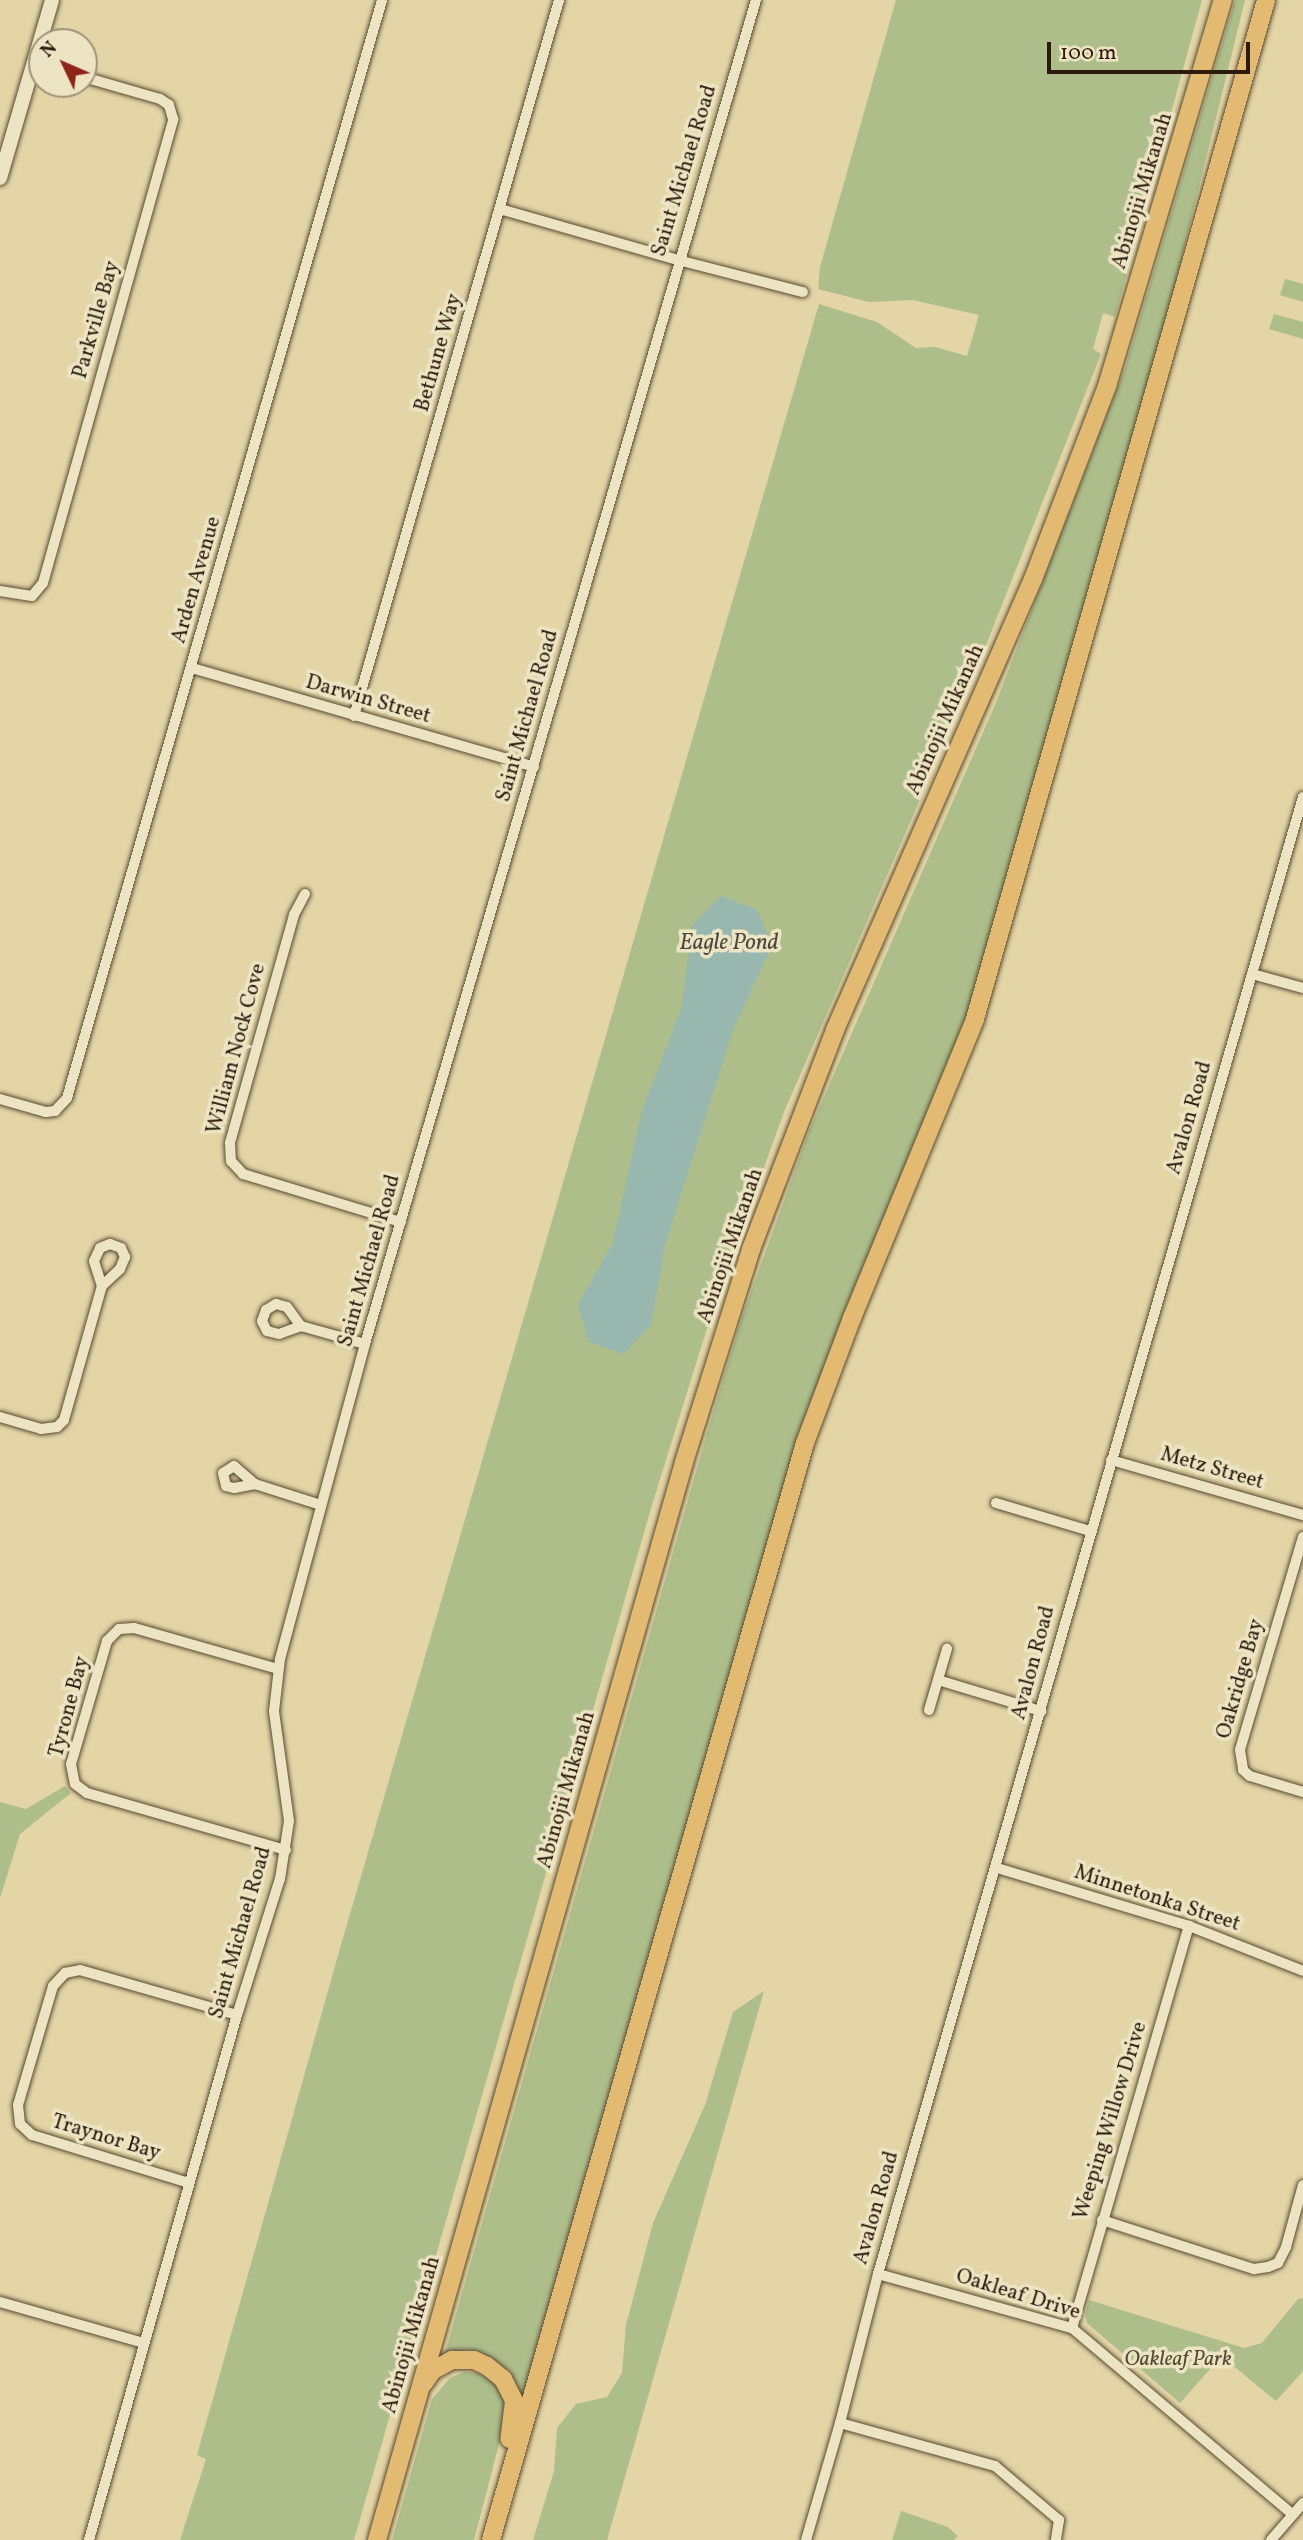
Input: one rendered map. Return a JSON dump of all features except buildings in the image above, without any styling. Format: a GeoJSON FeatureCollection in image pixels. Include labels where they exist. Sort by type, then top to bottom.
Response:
{"type":"FeatureCollection","features":[{"type":"Feature","properties":{"kind":"main road","name":"Abinojii Mikanah"},"geometry":{"type":"LineString","coordinates":[[377,2540],[684,1462],[751,1249],[835,1030],[1033,579],[1107,386],[1223,0]]}},
{"type":"Feature","properties":{"kind":"main road"},"geometry":{"type":"LineString","coordinates":[[491,2540],[806,1443],[852,1318],[975,1019],[1266,0]]}},
{"type":"Feature","properties":{"kind":"main road"},"geometry":{"type":"LineString","coordinates":[[420,2389],[432,2371],[442,2363],[464,2359],[487,2366],[508,2387],[514,2401],[514,2416],[482,2540]]}},
{"type":"Feature","properties":{"kind":"street"},"geometry":{"type":"LineString","coordinates":[[45,28],[51,0]]}},
{"type":"Feature","properties":{"kind":"street","name":"Arden Avenue"},"geometry":{"type":"LineString","coordinates":[[0,1099],[46,1112],[55,1111],[67,1098],[382,0]]}},
{"type":"Feature","properties":{"kind":"street","name":"Bethune Way"},"geometry":{"type":"LineString","coordinates":[[354,716],[558,0]]}},
{"type":"Feature","properties":{"kind":"street","name":"Saint Michael Road"},"geometry":{"type":"LineString","coordinates":[[89,2540],[286,1850],[288,1804],[274,1711],[278,1669],[321,1505],[678,260],[756,0]]}},
{"type":"Feature","properties":{"kind":"street","name":"Parkville Bay"},"geometry":{"type":"LineString","coordinates":[[0,591],[18,596],[32,596],[43,583],[173,119],[169,105],[160,99],[98,81]]}},
{"type":"Feature","properties":{"kind":"street"},"geometry":{"type":"LineString","coordinates":[[0,178],[28,92]]}},
{"type":"Feature","properties":{"kind":"street"},"geometry":{"type":"LineString","coordinates":[[500,209],[678,260],[803,292]]}},
{"type":"Feature","properties":{"kind":"street","name":"Darwin Street"},"geometry":{"type":"LineString","coordinates":[[192,668],[534,767]]}},
{"type":"Feature","properties":{"kind":"street","name":"Avalon Road"},"geometry":{"type":"LineString","coordinates":[[806,2540],[840,2423],[878,2274],[1303,797]]}},
{"type":"Feature","properties":{"kind":"street","name":"William Nock Cove"},"geometry":{"type":"LineString","coordinates":[[305,894],[294,915],[230,1143],[231,1161],[243,1174],[401,1222]]}},
{"type":"Feature","properties":{"kind":"street"},"geometry":{"type":"LineString","coordinates":[[1252,974],[1303,988]]}},
{"type":"Feature","properties":{"kind":"street"},"geometry":{"type":"LineString","coordinates":[[0,1418],[41,1429],[57,1427],[64,1420],[102,1286]]}},
{"type":"Feature","properties":{"kind":"street"},"geometry":{"type":"LineString","coordinates":[[301,1326],[365,1344]]}},
{"type":"Feature","properties":{"kind":"street","name":"Metz Street"},"geometry":{"type":"LineString","coordinates":[[1111,1460],[1303,1515]]}},
{"type":"Feature","properties":{"kind":"street"},"geometry":{"type":"LineString","coordinates":[[255,1484],[321,1505]]}},
{"type":"Feature","properties":{"kind":"street"},"geometry":{"type":"LineString","coordinates":[[996,1503],[1090,1531]]}},
{"type":"Feature","properties":{"kind":"street","name":"Oakridge Bay"},"geometry":{"type":"LineString","coordinates":[[1303,1537],[1240,1750],[1242,1770],[1250,1776],[1303,1792]]}},
{"type":"Feature","properties":{"kind":"street","name":"Tyrone Bay"},"geometry":{"type":"LineString","coordinates":[[278,1669],[134,1628],[119,1629],[107,1641],[72,1764],[75,1784],[87,1793],[286,1850]]}},
{"type":"Feature","properties":{"kind":"street"},"geometry":{"type":"LineString","coordinates":[[929,1710],[947,1649]]}},
{"type":"Feature","properties":{"kind":"street"},"geometry":{"type":"LineString","coordinates":[[938,1680],[1041,1711]]}},
{"type":"Feature","properties":{"kind":"street","name":"Minnetonka Street"},"geometry":{"type":"LineString","coordinates":[[997,1868],[1189,1926],[1303,1971]]}},
{"type":"Feature","properties":{"kind":"street","name":"Weeping Willow Drive"},"geometry":{"type":"LineString","coordinates":[[1072,2328],[1189,1926]]}},
{"type":"Feature","properties":{"kind":"street","name":"Traynor Bay"},"geometry":{"type":"LineString","coordinates":[[189,2183],[32,2135],[20,2124],[18,2105],[53,1986],[65,1973],[80,1970],[237,2015]]}},
{"type":"Feature","properties":{"kind":"street"},"geometry":{"type":"LineString","coordinates":[[1102,2220],[1254,2269],[1268,2267],[1278,2263],[1286,2247],[1303,2185]]}},
{"type":"Feature","properties":{"kind":"street","name":"Oakleaf Drive"},"geometry":{"type":"LineString","coordinates":[[878,2274],[1072,2328],[1293,2515]]}},
{"type":"Feature","properties":{"kind":"street"},"geometry":{"type":"LineString","coordinates":[[0,2302],[144,2343]]}},
{"type":"Feature","properties":{"kind":"street"},"geometry":{"type":"LineString","coordinates":[[840,2423],[995,2466],[1059,2520],[1056,2540]]}},
{"type":"Feature","properties":{"kind":"street"},"geometry":{"type":"LineString","coordinates":[[1271,2540],[1303,2503]]}},
{"type":"Feature","properties":{"kind":"green space"},"geometry":{"type":"Polygon","coordinates":[[[896,0],[1202,0],[1115,317],[1103,313],[1093,349],[1101,354],[975,673],[784,1112],[714,1306],[652,1505],[354,2540],[180,2540],[206,2459],[197,2455],[341,1945],[819,304],[877,322],[916,348],[935,347],[967,356],[979,315],[913,300],[869,302],[818,289],[820,267],[896,0]]]}},
{"type":"Feature","properties":{"kind":"green space"},"geometry":{"type":"Polygon","coordinates":[[[1235,0],[1245,0],[1165,326],[968,1015],[848,1305],[525,2397],[520,2395],[510,2371],[482,2353],[471,2350],[445,2353],[707,1433],[742,1317],[810,1129],[995,705],[1125,368],[1235,0]]]}},
{"type":"Feature","properties":{"kind":"green space"},"geometry":{"type":"Polygon","coordinates":[[[1285,279],[1303,284],[1303,302],[1280,295],[1285,279]]]}},
{"type":"Feature","properties":{"kind":"green space"},"geometry":{"type":"Polygon","coordinates":[[[1274,314],[1303,322],[1303,339],[1269,329],[1274,314]]]}},
{"type":"Feature","properties":{"kind":"green space"},"geometry":{"type":"Polygon","coordinates":[[[65,1786],[71,1793],[20,1834],[0,1898],[0,1802],[26,1809],[65,1786]]]}},
{"type":"Feature","properties":{"kind":"green space"},"geometry":{"type":"Polygon","coordinates":[[[764,1991],[607,2540],[533,2540],[554,2471],[557,2428],[576,2404],[607,2397],[622,2373],[626,2325],[653,2223],[705,2105],[733,2012],[764,1991]]]}},
{"type":"Feature","properties":{"kind":"green space","name":"Oakleaf Park"},"geometry":{"type":"Polygon","coordinates":[[[1303,2298],[1303,2371],[1276,2401],[1225,2359],[1211,2368],[1180,2403],[1087,2323],[1085,2315],[1089,2300],[1244,2348],[1262,2343],[1298,2299],[1303,2298]]]}},
{"type":"Feature","properties":{"kind":"green space"},"geometry":{"type":"Polygon","coordinates":[[[464,2372],[477,2373],[493,2381],[504,2396],[508,2410],[474,2540],[392,2540],[432,2399],[450,2378],[464,2372]]]}},
{"type":"Feature","properties":{"kind":"green space"},"geometry":{"type":"Polygon","coordinates":[[[901,2511],[948,2527],[958,2536],[954,2540],[892,2540],[901,2511]]]}},
{"type":"Feature","properties":{"kind":"water","name":"Eagle Pond"},"geometry":{"type":"Polygon","coordinates":[[[721,896],[757,910],[772,945],[733,1030],[665,1245],[651,1325],[623,1354],[589,1342],[578,1305],[613,1242],[641,1114],[682,1006],[692,925],[721,896]]]}}]}
